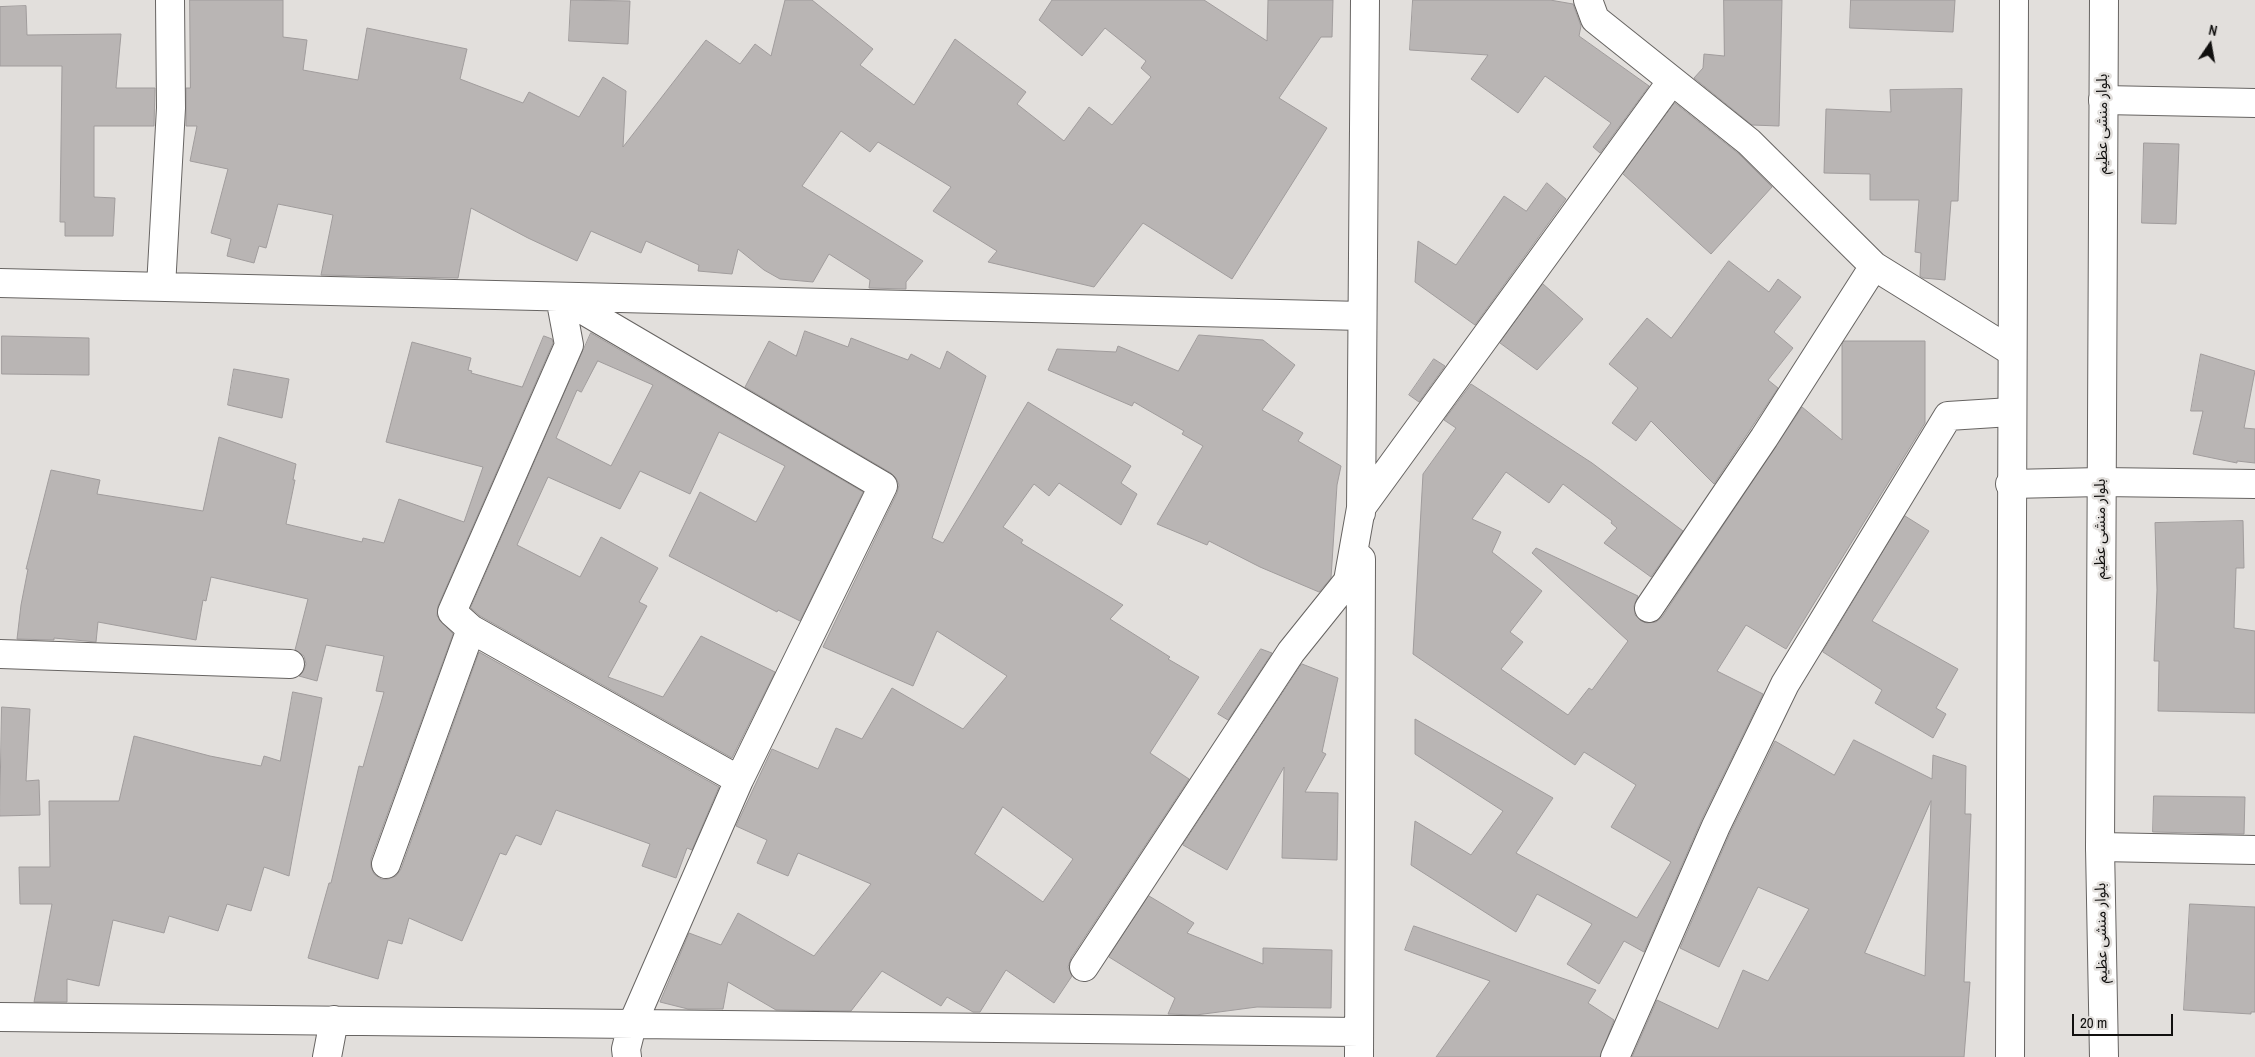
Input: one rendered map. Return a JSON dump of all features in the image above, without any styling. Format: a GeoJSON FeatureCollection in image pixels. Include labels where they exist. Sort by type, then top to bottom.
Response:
{"type":"FeatureCollection","features":[{"type":"Feature","properties":{"kind":"street"},"geometry":{"type":"LineString","coordinates":[[161,287],[171,108],[170,0]]}},
{"type":"Feature","properties":{"kind":"street"},"geometry":{"type":"LineString","coordinates":[[0,1017],[632,1025],[1359,1044],[1365,0]]}},
{"type":"Feature","properties":{"kind":"street"},"geometry":{"type":"LineString","coordinates":[[1588,0],[1595,19],[1671,82],[1749,142],[1874,266],[2012,351]]}},
{"type":"Feature","properties":{"kind":"street"},"geometry":{"type":"LineString","coordinates":[[2010,1057],[2010,484],[2014,0]]}},
{"type":"Feature","properties":{"kind":"street","name":"بلوار منشی عظیم"},"geometry":{"type":"LineString","coordinates":[[2104,0],[2100,847],[2104,1057]]}},
{"type":"Feature","properties":{"kind":"street"},"geometry":{"type":"LineString","coordinates":[[1084,967],[1291,652],[1348,581],[1362,508],[1671,82]]}},
{"type":"Feature","properties":{"kind":"street"},"geometry":{"type":"LineString","coordinates":[[2103,100],[2255,103]]}},
{"type":"Feature","properties":{"kind":"street"},"geometry":{"type":"LineString","coordinates":[[1649,608],[1764,438],[1874,266]]}},
{"type":"Feature","properties":{"kind":"street"},"geometry":{"type":"LineString","coordinates":[[0,283],[1362,316]]}},
{"type":"Feature","properties":{"kind":"street"},"geometry":{"type":"LineString","coordinates":[[560,297],[570,345],[452,612],[471,629],[739,780]]}},
{"type":"Feature","properties":{"kind":"street"},"geometry":{"type":"LineString","coordinates":[[560,297],[883,486],[739,780],[632,1025],[626,1057]]}},
{"type":"Feature","properties":{"kind":"street"},"geometry":{"type":"LineString","coordinates":[[1615,1057],[1716,826],[1785,684],[1948,416],[2011,412]]}},
{"type":"Feature","properties":{"kind":"street"},"geometry":{"type":"LineString","coordinates":[[2010,484],[2101,482],[2255,484]]}},
{"type":"Feature","properties":{"kind":"street"},"geometry":{"type":"LineString","coordinates":[[386,864],[471,629]]}},
{"type":"Feature","properties":{"kind":"street"},"geometry":{"type":"LineString","coordinates":[[0,654],[290,664]]}},
{"type":"Feature","properties":{"kind":"street"},"geometry":{"type":"LineString","coordinates":[[2100,847],[2255,850]]}},
{"type":"Feature","properties":{"kind":"street"},"geometry":{"type":"LineString","coordinates":[[327,1057],[334,1020]]}},
{"type":"Feature","properties":{"kind":"building"},"geometry":{"type":"Polygon","coordinates":[[[190,0],[283,0],[283,37],[307,40],[303,70],[358,80],[367,28],[467,49],[460,79],[523,103],[529,92],[579,117],[603,77],[626,91],[623,147],[706,40],[740,64],[755,44],[771,56],[785,0],[812,0],[873,49],[860,65],[914,105],[955,39],[1026,92],[1017,104],[1064,141],[1089,107],[1112,125],[1151,77],[1141,68],[1146,61],[1105,28],[1082,56],[1039,20],[1052,0],[1204,0],[1267,41],[1268,0],[1333,0],[1332,37],[1321,37],[1279,98],[1327,128],[1232,279],[1143,223],[1094,287],[988,262],[997,251],[933,211],[951,187],[878,142],[870,152],[841,131],[802,186],[923,261],[906,282],[906,289],[869,288],[870,280],[829,254],[813,282],[780,279],[764,270],[738,249],[732,274],[698,271],[699,265],[646,241],[641,253],[591,231],[577,261],[471,208],[458,278],[321,275],[333,215],[278,204],[266,248],[259,246],[254,263],[227,256],[231,239],[211,233],[228,169],[190,161],[197,126],[186,126],[186,88],[190,88],[190,0]]]}},
{"type":"Feature","properties":{"kind":"building"},"geometry":{"type":"Polygon","coordinates":[[[571,0],[630,1],[628,44],[569,41],[571,0]]]}},
{"type":"Feature","properties":{"kind":"building"},"geometry":{"type":"Polygon","coordinates":[[[1413,0],[1550,0],[1573,4],[1581,26],[1579,36],[1649,86],[1600,153],[1593,147],[1611,123],[1545,76],[1518,113],[1471,79],[1488,55],[1410,50],[1413,0]]]}},
{"type":"Feature","properties":{"kind":"building"},"geometry":{"type":"Polygon","coordinates":[[[1724,0],[1782,0],[1779,126],[1752,125],[1694,78],[1703,68],[1704,54],[1724,56],[1724,0]]]}},
{"type":"Feature","properties":{"kind":"building"},"geometry":{"type":"Polygon","coordinates":[[[1851,0],[1955,0],[1953,32],[1850,28],[1851,0]]]}},
{"type":"Feature","properties":{"kind":"building"},"geometry":{"type":"Polygon","coordinates":[[[26,6],[27,35],[121,34],[116,88],[155,88],[154,126],[94,126],[94,197],[115,198],[113,236],[65,236],[65,222],[60,222],[62,66],[0,66],[0,7],[26,6]]]}},
{"type":"Feature","properties":{"kind":"building"},"geometry":{"type":"Polygon","coordinates":[[[1962,89],[1958,201],[1951,201],[1945,280],[1923,278],[1920,276],[1921,253],[1915,252],[1919,200],[1870,200],[1870,174],[1824,173],[1826,109],[1891,112],[1890,90],[1962,89]]]}},
{"type":"Feature","properties":{"kind":"building"},"geometry":{"type":"Polygon","coordinates":[[[1675,103],[1739,154],[1772,187],[1711,254],[1623,174],[1675,103]]]}},
{"type":"Feature","properties":{"kind":"building"},"geometry":{"type":"Polygon","coordinates":[[[2144,143],[2179,144],[2176,224],[2142,223],[2144,143]]]}},
{"type":"Feature","properties":{"kind":"building"},"geometry":{"type":"Polygon","coordinates":[[[1547,183],[1566,199],[1475,325],[1415,282],[1418,241],[1456,265],[1504,196],[1526,211],[1547,183]]]}},
{"type":"Feature","properties":{"kind":"building"},"geometry":{"type":"Polygon","coordinates":[[[1729,261],[1769,292],[1778,279],[1801,297],[1774,332],[1793,348],[1768,380],[1778,388],[1714,484],[1651,421],[1636,441],[1612,423],[1638,388],[1609,364],[1647,318],[1671,338],[1729,261]]]}},
{"type":"Feature","properties":{"kind":"building"},"geometry":{"type":"Polygon","coordinates":[[[1543,284],[1583,319],[1537,370],[1500,343],[1543,284]]]}},
{"type":"Feature","properties":{"kind":"building"},"geometry":{"type":"Polygon","coordinates":[[[805,331],[848,347],[851,338],[908,360],[911,354],[940,369],[947,351],[986,376],[932,538],[943,543],[1028,402],[1131,466],[1121,483],[1137,494],[1121,525],[1059,483],[1049,496],[1034,484],[1003,527],[1023,540],[1021,543],[1123,605],[1110,619],[1170,657],[1168,659],[1199,677],[1150,753],[1189,779],[1071,958],[1068,967],[1072,976],[1054,1003],[1006,970],[980,1012],[973,1012],[947,997],[941,1006],[882,971],[851,1011],[776,1010],[728,982],[723,1009],[688,1009],[660,1002],[689,933],[721,945],[738,913],[814,956],[871,884],[798,853],[788,876],[757,863],[767,840],[736,826],[772,749],[818,769],[836,728],[862,739],[892,688],[963,729],[1007,676],[937,631],[913,686],[823,647],[897,493],[899,485],[891,473],[745,387],[769,341],[796,356],[805,331]],[[1003,807],[975,854],[1043,902],[1073,859],[1003,807]]]}},
{"type":"Feature","properties":{"kind":"building"},"geometry":{"type":"Polygon","coordinates":[[[591,333],[863,492],[800,621],[778,610],[777,612],[669,556],[700,492],[756,522],[785,466],[719,432],[690,494],[640,471],[620,509],[548,477],[517,545],[580,577],[601,537],[658,568],[639,602],[647,606],[608,677],[663,697],[701,636],[775,672],[732,758],[480,616],[471,608],[591,333]],[[598,361],[581,392],[577,390],[556,438],[611,466],[653,385],[598,361]]]}},
{"type":"Feature","properties":{"kind":"building"},"geometry":{"type":"Polygon","coordinates":[[[1199,335],[1263,340],[1295,365],[1262,410],[1303,433],[1298,441],[1341,466],[1337,485],[1331,578],[1319,592],[1260,567],[1209,541],[1207,545],[1157,524],[1203,446],[1182,434],[1184,431],[1134,402],[1132,406],[1048,370],[1057,349],[1116,352],[1118,346],[1178,371],[1199,335]]]}},
{"type":"Feature","properties":{"kind":"building"},"geometry":{"type":"Polygon","coordinates":[[[2,336],[89,338],[89,375],[2,374],[2,336]]]}},
{"type":"Feature","properties":{"kind":"building"},"geometry":{"type":"Polygon","coordinates":[[[544,336],[552,339],[553,343],[438,606],[437,616],[453,634],[371,859],[371,867],[374,874],[381,879],[396,876],[401,869],[479,652],[719,787],[692,850],[687,848],[676,878],[642,866],[650,844],[556,810],[541,845],[516,835],[506,855],[500,853],[462,941],[409,918],[402,944],[388,940],[378,979],[308,958],[329,883],[331,883],[359,766],[363,767],[384,692],[376,691],[384,656],[326,645],[317,681],[299,676],[306,664],[304,656],[295,650],[308,599],[211,577],[206,601],[203,600],[196,640],[98,622],[96,642],[54,638],[54,640],[17,639],[28,569],[26,569],[51,470],[100,480],[97,494],[203,511],[219,437],[296,464],[293,480],[295,480],[286,524],[362,542],[363,538],[384,543],[399,499],[464,522],[483,467],[386,442],[412,342],[471,358],[468,370],[472,371],[471,373],[522,387],[544,336]]]}},
{"type":"Feature","properties":{"kind":"building"},"geometry":{"type":"Polygon","coordinates":[[[1844,341],[1925,341],[1925,423],[1786,649],[1746,625],[1717,671],[1763,694],[1702,819],[1644,952],[1624,941],[1599,984],[1567,964],[1592,924],[1537,894],[1516,932],[1411,865],[1415,821],[1471,855],[1503,811],[1415,754],[1415,719],[1553,798],[1516,853],[1637,918],[1671,862],[1611,827],[1636,785],[1584,752],[1575,765],[1413,654],[1423,474],[1456,428],[1444,420],[1471,384],[1592,463],[1683,531],[1651,577],[1604,543],[1617,528],[1611,523],[1612,521],[1563,484],[1549,503],[1506,472],[1472,519],[1501,532],[1492,552],[1542,591],[1510,632],[1523,642],[1501,669],[1568,715],[1589,688],[1592,690],[1628,641],[1532,553],[1536,548],[1638,596],[1634,606],[1635,615],[1641,621],[1647,623],[1656,622],[1662,617],[1802,407],[1842,440],[1842,345],[1844,341]]]}},
{"type":"Feature","properties":{"kind":"building"},"geometry":{"type":"Polygon","coordinates":[[[2201,354],[2255,371],[2244,428],[2255,429],[2255,463],[2237,461],[2237,463],[2193,454],[2203,411],[2191,411],[2201,354]]]}},
{"type":"Feature","properties":{"kind":"building"},"geometry":{"type":"Polygon","coordinates":[[[1434,359],[1445,366],[1419,402],[1409,395],[1434,359]]]}},
{"type":"Feature","properties":{"kind":"building"},"geometry":{"type":"Polygon","coordinates":[[[234,369],[289,379],[282,418],[228,405],[234,369]]]}},
{"type":"Feature","properties":{"kind":"building"},"geometry":{"type":"Polygon","coordinates":[[[1905,516],[1929,531],[1872,621],[1958,669],[1936,708],[1946,714],[1933,738],[1875,703],[1882,690],[1823,652],[1905,516]]]}},
{"type":"Feature","properties":{"kind":"building"},"geometry":{"type":"Polygon","coordinates":[[[2243,521],[2244,568],[2236,568],[2234,628],[2255,631],[2255,713],[2158,711],[2159,661],[2154,661],[2157,590],[2155,523],[2243,521]]]}},
{"type":"Feature","properties":{"kind":"building"},"geometry":{"type":"Polygon","coordinates":[[[1261,649],[1272,653],[1228,720],[1218,714],[1261,649]]]}},
{"type":"Feature","properties":{"kind":"building"},"geometry":{"type":"Polygon","coordinates":[[[1302,664],[1338,678],[1322,752],[1326,754],[1305,792],[1338,793],[1337,860],[1282,858],[1284,767],[1227,870],[1183,845],[1302,664]]]}},
{"type":"Feature","properties":{"kind":"building"},"geometry":{"type":"Polygon","coordinates":[[[293,692],[322,698],[289,876],[264,867],[251,911],[227,904],[218,931],[169,916],[164,933],[113,920],[99,986],[67,979],[67,1002],[34,1002],[52,904],[20,904],[19,867],[50,867],[49,801],[119,801],[134,736],[210,756],[261,766],[264,756],[280,761],[293,692]]]}},
{"type":"Feature","properties":{"kind":"building"},"geometry":{"type":"Polygon","coordinates":[[[2,707],[30,709],[26,781],[39,780],[40,815],[0,816],[2,707]]]}},
{"type":"Feature","properties":{"kind":"building"},"geometry":{"type":"Polygon","coordinates":[[[1854,740],[1932,779],[1933,755],[1966,766],[1965,814],[1971,814],[1964,982],[1970,982],[1964,1057],[1632,1057],[1657,1000],[1718,1029],[1743,970],[1768,981],[1809,909],[1758,887],[1719,967],[1680,948],[1730,833],[1775,741],[1834,775],[1854,740]],[[1931,801],[1865,953],[1925,976],[1931,801]]]}},
{"type":"Feature","properties":{"kind":"building"},"geometry":{"type":"Polygon","coordinates":[[[2154,796],[2245,797],[2244,834],[2153,832],[2154,796]]]}},
{"type":"Feature","properties":{"kind":"building"},"geometry":{"type":"Polygon","coordinates":[[[1149,896],[1194,923],[1187,933],[1263,964],[1263,948],[1332,950],[1331,1008],[1257,1007],[1196,1015],[1168,1014],[1175,998],[1109,957],[1149,896]]]}},
{"type":"Feature","properties":{"kind":"building"},"geometry":{"type":"Polygon","coordinates":[[[2190,904],[2255,907],[2255,1012],[2251,1012],[2251,1014],[2184,1010],[2190,904]]]}},
{"type":"Feature","properties":{"kind":"building"},"geometry":{"type":"Polygon","coordinates":[[[1414,926],[1596,990],[1588,1003],[1614,1020],[1600,1057],[1436,1057],[1490,981],[1405,950],[1414,926]]]}}]}
